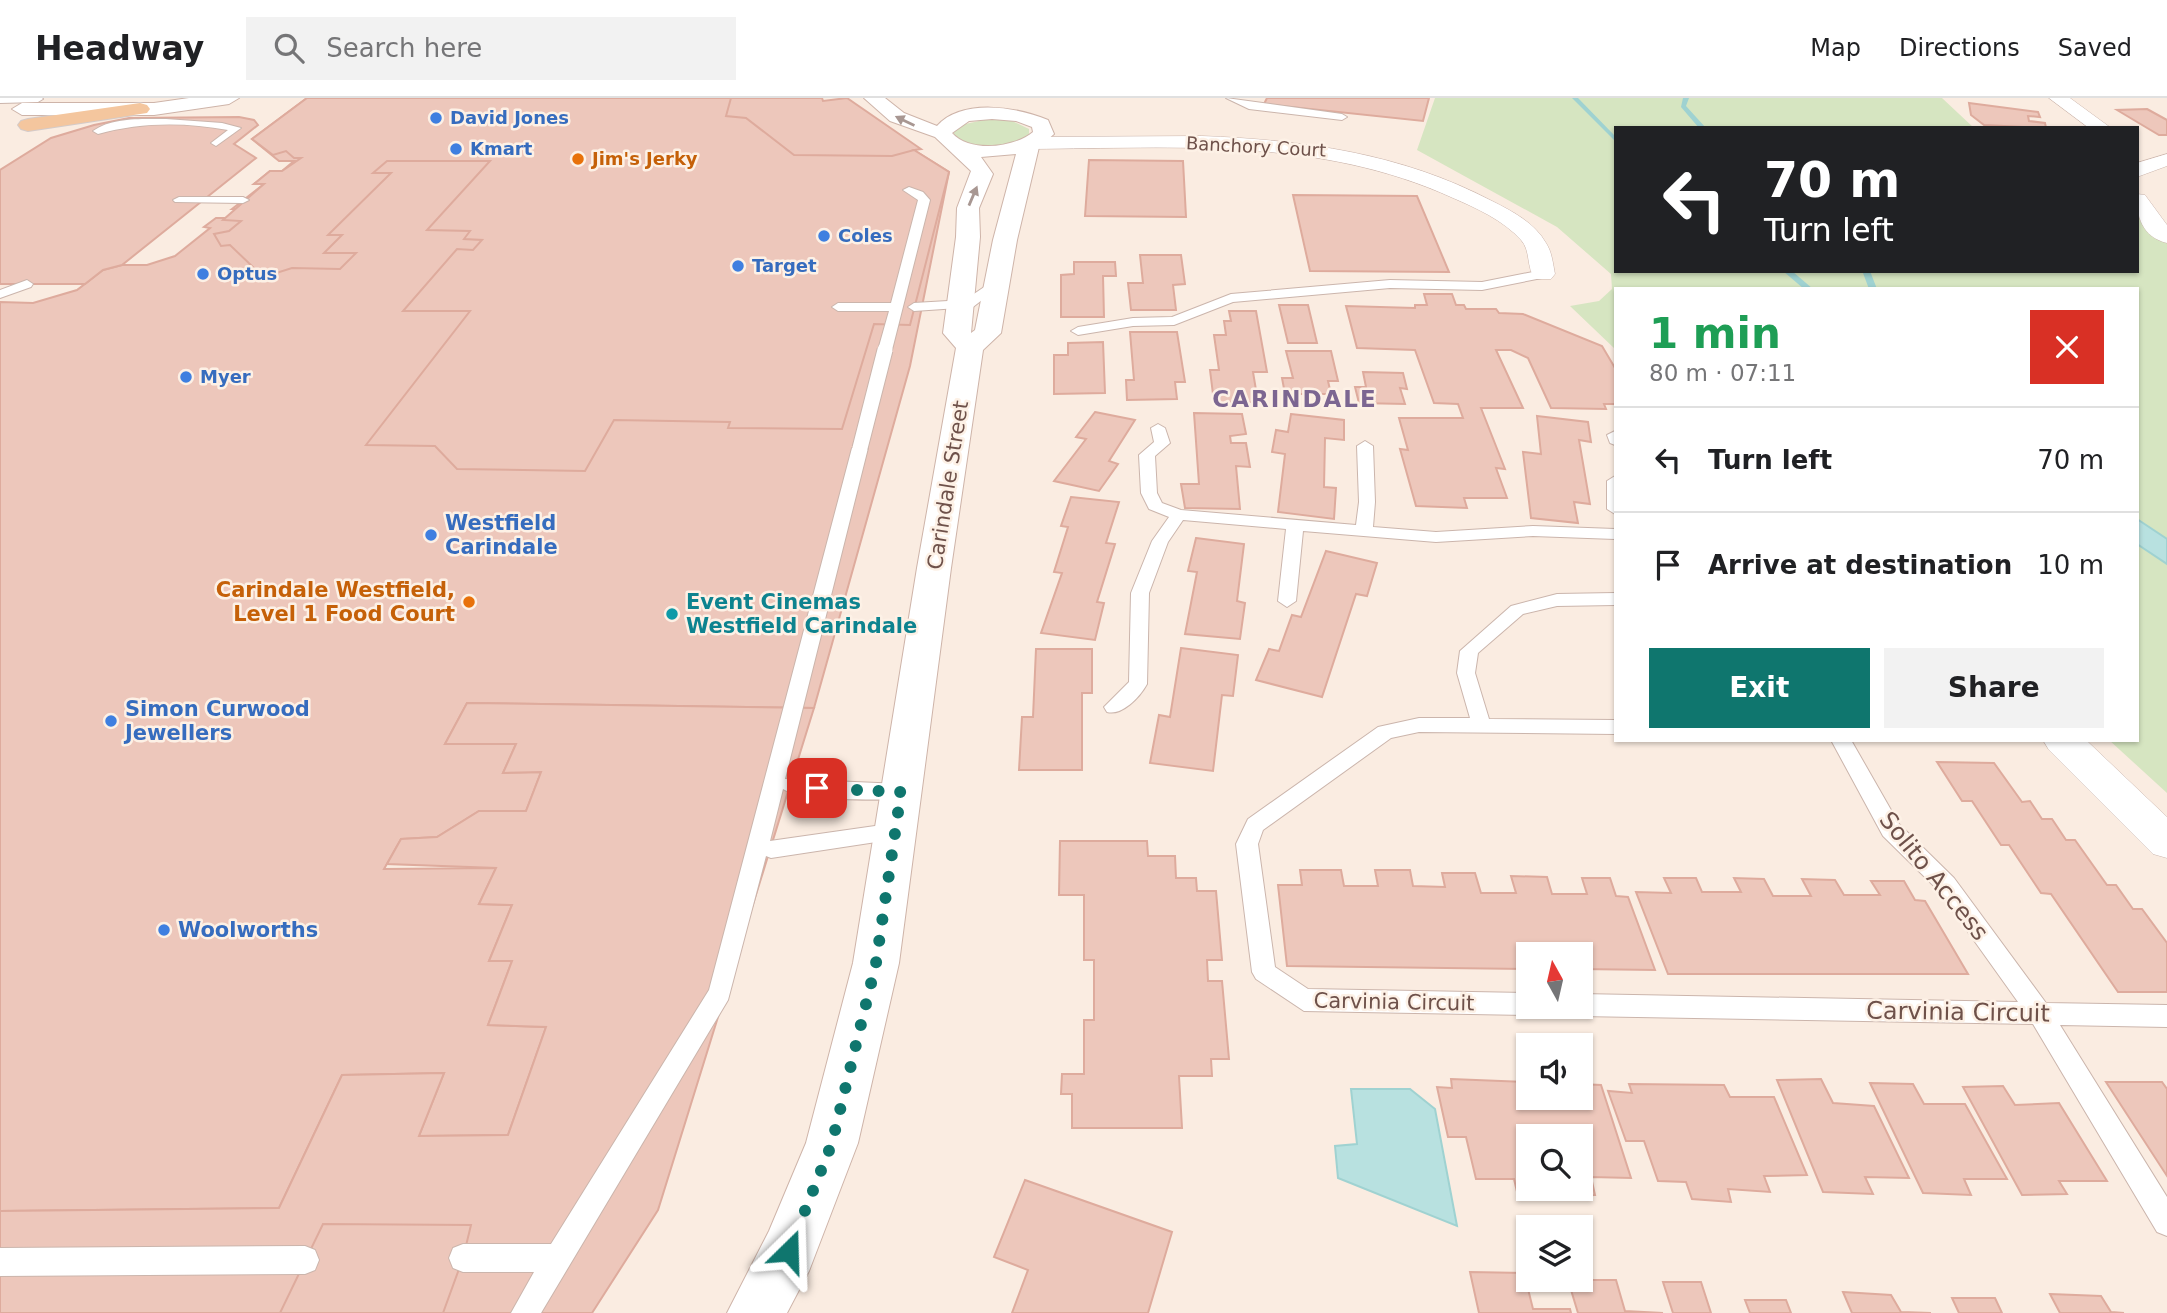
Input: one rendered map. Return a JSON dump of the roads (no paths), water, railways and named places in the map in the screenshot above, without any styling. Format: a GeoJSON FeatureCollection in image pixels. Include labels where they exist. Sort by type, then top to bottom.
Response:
{"type":"FeatureCollection","features":[{"type":"Feature","properties":{"kind":"main road"},"geometry":{"type":"LineString","coordinates":[[3,116],[47,105],[140,109]]}},
{"type":"Feature","properties":{"kind":"street"},"geometry":{"type":"LineString","coordinates":[[47,105],[140,109],[179,107],[229,98]]}},
{"type":"Feature","properties":{"kind":"street"},"geometry":{"type":"LineString","coordinates":[[874,98],[883,108],[903,121],[950,140],[997,151],[1031,144]]}},
{"type":"Feature","properties":{"kind":"street"},"geometry":{"type":"LineString","coordinates":[[899,98],[917,108],[973,115],[993,98]]}},
{"type":"Feature","properties":{"kind":"street"},"geometry":{"type":"LineString","coordinates":[[2058,98],[2099,126]]}},
{"type":"Feature","properties":{"kind":"street"},"geometry":{"type":"LineString","coordinates":[[970,346],[956,333],[968,237],[968,208],[982,174],[981,169],[950,140],[950,123],[973,115],[1021,106],[1041,124]]}},
{"type":"Feature","properties":{"kind":"street","name":"Banchory Court"},"geometry":{"type":"LineString","coordinates":[[1041,124],[1132,142]]}},
{"type":"Feature","properties":{"kind":"street","name":"Carindale Street"},"geometry":{"type":"LineString","coordinates":[[756,1313],[789,1251],[832,1143],[876,963],[970,346],[988,333],[1017,187],[1031,144],[1044,134],[1041,124]]}},
{"type":"Feature","properties":{"kind":"street","name":"Banchory Court"},"geometry":{"type":"LineString","coordinates":[[1031,144],[1132,142],[1292,146],[1341,153],[1398,167],[1453,188],[1507,217],[1536,244],[1543,274]]}},
{"type":"Feature","properties":{"kind":"street"},"geometry":{"type":"LineString","coordinates":[[2139,151],[2164,160]]}},
{"type":"Feature","properties":{"kind":"street"},"geometry":{"type":"LineString","coordinates":[[2139,170],[2164,160]]}},
{"type":"Feature","properties":{"kind":"street"},"geometry":{"type":"LineString","coordinates":[[2139,203],[2154,225],[2167,236]]}},
{"type":"Feature","properties":{"kind":"street"},"geometry":{"type":"LineString","coordinates":[[2064,742],[2167,842]]}},
{"type":"Feature","properties":{"kind":"lane"},"geometry":{"type":"LineString","coordinates":[[1231,98],[1249,106],[1342,117]]}},
{"type":"Feature","properties":{"kind":"lane"},"geometry":{"type":"LineString","coordinates":[[3,116],[47,105]]}},
{"type":"Feature","properties":{"kind":"lane"},"geometry":{"type":"LineString","coordinates":[[98,131],[120,124],[213,123],[236,128],[216,143]]}},
{"type":"Feature","properties":{"kind":"lane"},"geometry":{"type":"LineString","coordinates":[[525,1313],[720,993],[923,200],[919,194],[909,190]]}},
{"type":"Feature","properties":{"kind":"lane"},"geometry":{"type":"LineString","coordinates":[[179,200],[243,200]]}},
{"type":"Feature","properties":{"kind":"lane"},"geometry":{"type":"LineString","coordinates":[[1078,331],[1133,322],[1174,321],[1231,298],[1390,284],[1482,286],[1543,274]]}},
{"type":"Feature","properties":{"kind":"lane"},"geometry":{"type":"LineString","coordinates":[[914,307],[958,306],[975,301],[981,291],[996,283]]}},
{"type":"Feature","properties":{"kind":"lane"},"geometry":{"type":"LineString","coordinates":[[0,292],[20,284]]}},
{"type":"Feature","properties":{"kind":"lane"},"geometry":{"type":"LineString","coordinates":[[838,307],[896,307]]}},
{"type":"Feature","properties":{"kind":"lane"},"geometry":{"type":"LineString","coordinates":[[1158,428],[1162,443],[1147,455],[1149,493],[1155,506],[1179,516],[1436,537],[1533,531],[1614,534]]}},
{"type":"Feature","properties":{"kind":"lane"},"geometry":{"type":"LineString","coordinates":[[1364,532],[1367,502],[1365,446]]}},
{"type":"Feature","properties":{"kind":"lane"},"geometry":{"type":"LineString","coordinates":[[1114,707],[1138,684],[1140,593],[1160,541],[1179,516]]}},
{"type":"Feature","properties":{"kind":"lane"},"geometry":{"type":"LineString","coordinates":[[1287,601],[1295,525]]}},
{"type":"Feature","properties":{"kind":"lane"},"geometry":{"type":"LineString","coordinates":[[1482,726],[1466,673],[1469,650],[1517,610],[1557,600],[1614,599]]}},
{"type":"Feature","properties":{"kind":"lane","name":"Carvinia Circuit"},"geometry":{"type":"LineString","coordinates":[[1516,1004],[1304,1000],[1264,972],[1247,844],[1255,825],[1385,732],[1419,725],[1614,727]]}},
{"type":"Feature","properties":{"kind":"lane","name":"Solito Access"},"geometry":{"type":"LineString","coordinates":[[1842,742],[1891,830],[1946,884],[2040,1014],[2167,1222]]}},
{"type":"Feature","properties":{"kind":"lane"},"geometry":{"type":"LineString","coordinates":[[791,785],[898,812]]}},
{"type":"Feature","properties":{"kind":"lane"},"geometry":{"type":"LineString","coordinates":[[771,849],[898,812]]}},
{"type":"Feature","properties":{"kind":"lane","name":"Carvinia Circuit"},"geometry":{"type":"LineString","coordinates":[[1593,1005],[2167,1016]]}},
{"type":"Feature","properties":{"kind":"lane"},"geometry":{"type":"LineString","coordinates":[[463,1258],[559,1258]]}},
{"type":"Feature","properties":{"kind":"lane"},"geometry":{"type":"LineString","coordinates":[[0,1262],[305,1260]]}},
{"type":"Feature","properties":{"kind":"water"},"geometry":{"type":"Polygon","coordinates":[[[2139,520],[2167,539],[2167,564],[2139,545],[2139,520]]]}},
{"type":"Feature","properties":{"kind":"water"},"geometry":{"type":"Polygon","coordinates":[[[1351,1089],[1410,1089],[1435,1109],[1457,1226],[1338,1178],[1335,1146],[1357,1144],[1351,1089]]]}},
{"type":"Feature","properties":{"kind":"waterway"},"geometry":{"type":"LineString","coordinates":[[1575,98],[1614,138]]}},
{"type":"Feature","properties":{"kind":"waterway"},"geometry":{"type":"LineString","coordinates":[[1686,98],[1683,106],[1701,126]]}},
{"type":"Feature","properties":{"kind":"waterway"},"geometry":{"type":"LineString","coordinates":[[1789,273],[1807,287]]}},
{"type":"Feature","properties":{"kind":"waterway"},"geometry":{"type":"LineString","coordinates":[[1867,273],[1872,287]]}},
{"type":"Feature","properties":{"kind":"place","name":"David Jones"},"geometry":{"type":"Point","coordinates":[436,118]}},
{"type":"Feature","properties":{"kind":"place","name":"Kmart"},"geometry":{"type":"Point","coordinates":[456,149]}},
{"type":"Feature","properties":{"kind":"place","name":"Jim's Jerky"},"geometry":{"type":"Point","coordinates":[578,159]}},
{"type":"Feature","properties":{"kind":"place","name":"Coles"},"geometry":{"type":"Point","coordinates":[824,236]}},
{"type":"Feature","properties":{"kind":"place","name":"Target"},"geometry":{"type":"Point","coordinates":[738,266]}},
{"type":"Feature","properties":{"kind":"place","name":"Optus"},"geometry":{"type":"Point","coordinates":[203,274]}},
{"type":"Feature","properties":{"kind":"place","name":"Myer"},"geometry":{"type":"Point","coordinates":[186,377]}},
{"type":"Feature","properties":{"kind":"place","name":"Westfield Carindale"},"geometry":{"type":"Point","coordinates":[431,535]}},
{"type":"Feature","properties":{"kind":"place","name":"Carindale Westfield, Level 1 Food Court"},"geometry":{"type":"Point","coordinates":[469,602]}},
{"type":"Feature","properties":{"kind":"place","name":"Event Cinemas Westfield Carindale"},"geometry":{"type":"Point","coordinates":[672,614]}},
{"type":"Feature","properties":{"kind":"place","name":"Simon Curwood Jewellers"},"geometry":{"type":"Point","coordinates":[111,721]}},
{"type":"Feature","properties":{"kind":"place","name":"Woolworths"},"geometry":{"type":"Point","coordinates":[164,930]}},
{"type":"Feature","properties":{"kind":"district","name":"CARINDALE"},"geometry":{"type":"Point","coordinates":[1295,399]}}]}
